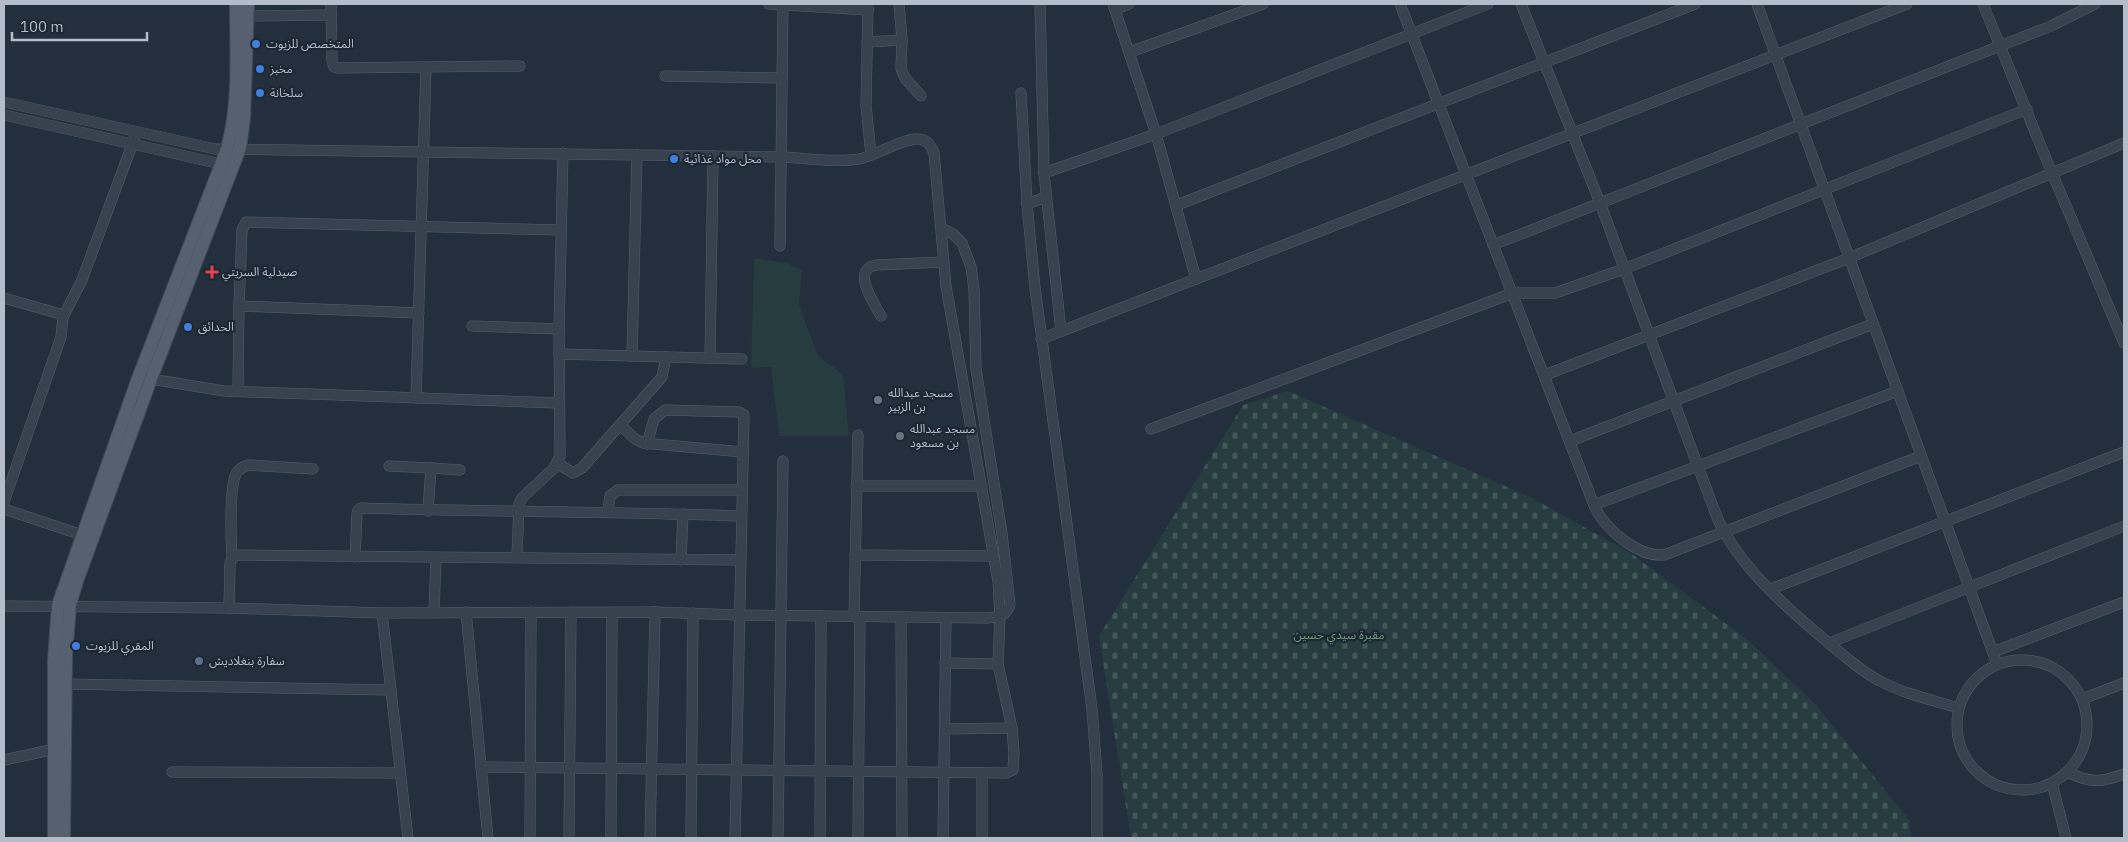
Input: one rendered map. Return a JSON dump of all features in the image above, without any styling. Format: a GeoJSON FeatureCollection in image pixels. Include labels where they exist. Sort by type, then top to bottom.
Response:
{"type":"FeatureCollection","features":[{"type":"Feature","properties":{"kind":"main road"},"geometry":{"type":"LineString","coordinates":[[234,149],[231,134],[235,95],[236,4]]}},
{"type":"Feature","properties":{"kind":"main road"},"geometry":{"type":"LineString","coordinates":[[64,838],[67,632],[64,605],[77,581],[244,119],[248,10]]}},
{"type":"Feature","properties":{"kind":"main road"},"geometry":{"type":"LineString","coordinates":[[54,838],[54,660],[64,605],[82,535],[137,381],[221,164],[234,149]]}},
{"type":"Feature","properties":{"kind":"street"},"geometry":{"type":"LineString","coordinates":[[769,4],[868,7],[866,104],[871,155]]}},
{"type":"Feature","properties":{"kind":"street"},"geometry":{"type":"LineString","coordinates":[[780,246],[783,4]]}},
{"type":"Feature","properties":{"kind":"street"},"geometry":{"type":"LineString","coordinates":[[899,4],[903,73],[921,96]]}},
{"type":"Feature","properties":{"kind":"street"},"geometry":{"type":"LineString","coordinates":[[1040,4],[1044,173],[1061,331]]}},
{"type":"Feature","properties":{"kind":"street"},"geometry":{"type":"LineString","coordinates":[[1129,4],[1114,7],[1156,134],[1196,279]]}},
{"type":"Feature","properties":{"kind":"street"},"geometry":{"type":"LineString","coordinates":[[1130,52],[1263,4]]}},
{"type":"Feature","properties":{"kind":"street"},"geometry":{"type":"LineString","coordinates":[[1400,4],[1594,505],[1602,522],[1609,529],[1652,555],[1670,554],[1921,456]]}},
{"type":"Feature","properties":{"kind":"street"},"geometry":{"type":"LineString","coordinates":[[1044,173],[1156,134],[1488,4]]}},
{"type":"Feature","properties":{"kind":"street"},"geometry":{"type":"LineString","coordinates":[[1521,4],[1600,203],[1648,336],[1724,533],[1739,554],[1770,589],[1798,617],[1857,666],[1878,680],[1896,688],[1958,708]]}},
{"type":"Feature","properties":{"kind":"street"},"geometry":{"type":"LineString","coordinates":[[1177,205],[1695,4]]}},
{"type":"Feature","properties":{"kind":"street"},"geometry":{"type":"LineString","coordinates":[[1757,4],[1997,664]]}},
{"type":"Feature","properties":{"kind":"street"},"geometry":{"type":"LineString","coordinates":[[1041,339],[1907,4]]}},
{"type":"Feature","properties":{"kind":"street"},"geometry":{"type":"LineString","coordinates":[[1983,4],[2052,174],[2124,343]]}},
{"type":"Feature","properties":{"kind":"street"},"geometry":{"type":"LineString","coordinates":[[1493,245],[2051,26],[2095,4]]}},
{"type":"Feature","properties":{"kind":"street"},"geometry":{"type":"LineString","coordinates":[[248,10],[331,9],[332,61],[334,67],[520,66]]}},
{"type":"Feature","properties":{"kind":"street"},"geometry":{"type":"LineString","coordinates":[[867,42],[902,40]]}},
{"type":"Feature","properties":{"kind":"street"},"geometry":{"type":"LineString","coordinates":[[416,398],[426,68]]}},
{"type":"Feature","properties":{"kind":"street"},"geometry":{"type":"LineString","coordinates":[[665,76],[782,78]]}},
{"type":"Feature","properties":{"kind":"street"},"geometry":{"type":"LineString","coordinates":[[1021,93],[1027,204],[1041,339],[1091,701],[1097,775],[1097,838]]}},
{"type":"Feature","properties":{"kind":"street"},"geometry":{"type":"LineString","coordinates":[[4,102],[207,148],[424,153],[563,153],[781,157],[846,160],[871,155],[913,139],[922,140],[930,145],[934,153],[948,304],[958,350],[998,582],[1000,616],[998,664],[1012,728],[1014,770],[1008,773],[982,773],[481,767]]}},
{"type":"Feature","properties":{"kind":"street"},"geometry":{"type":"LineString","coordinates":[[1151,428],[1513,293],[1555,293],[1624,269],[2027,110]]}},
{"type":"Feature","properties":{"kind":"street"},"geometry":{"type":"LineString","coordinates":[[4,115],[134,142],[221,164]]}},
{"type":"Feature","properties":{"kind":"street"},"geometry":{"type":"LineString","coordinates":[[4,502],[61,337],[64,317],[82,280],[137,132]]}},
{"type":"Feature","properties":{"kind":"street"},"geometry":{"type":"LineString","coordinates":[[1545,375],[1849,258],[2124,143]]}},
{"type":"Feature","properties":{"kind":"street"},"geometry":{"type":"LineString","coordinates":[[517,557],[519,512],[522,498],[558,463],[561,448],[559,330],[563,153]]}},
{"type":"Feature","properties":{"kind":"street"},"geometry":{"type":"LineString","coordinates":[[632,356],[637,155]]}},
{"type":"Feature","properties":{"kind":"street"},"geometry":{"type":"LineString","coordinates":[[710,358],[713,156]]}},
{"type":"Feature","properties":{"kind":"street"},"geometry":{"type":"LineString","coordinates":[[1027,204],[1046,197]]}},
{"type":"Feature","properties":{"kind":"street"},"geometry":{"type":"LineString","coordinates":[[238,391],[242,230],[246,222],[560,230]]}},
{"type":"Feature","properties":{"kind":"street"},"geometry":{"type":"LineString","coordinates":[[4,606],[64,605],[229,608],[382,613],[655,612],[857,617],[946,618],[1000,616],[1008,611],[1010,604],[1002,534],[976,369],[973,278],[968,255],[962,243],[953,234],[941,228]]}},
{"type":"Feature","properties":{"kind":"street"},"geometry":{"type":"LineString","coordinates":[[881,316],[864,281],[864,273],[870,267],[877,265],[943,262]]}},
{"type":"Feature","properties":{"kind":"street"},"geometry":{"type":"LineString","coordinates":[[4,298],[60,314],[64,317]]}},
{"type":"Feature","properties":{"kind":"street"},"geometry":{"type":"LineString","coordinates":[[239,306],[419,314]]}},
{"type":"Feature","properties":{"kind":"street"},"geometry":{"type":"LineString","coordinates":[[1570,441],[1873,324]]}},
{"type":"Feature","properties":{"kind":"street"},"geometry":{"type":"LineString","coordinates":[[472,326],[559,330]]}},
{"type":"Feature","properties":{"kind":"street"},"geometry":{"type":"LineString","coordinates":[[559,354],[742,359]]}},
{"type":"Feature","properties":{"kind":"street"},"geometry":{"type":"LineString","coordinates":[[558,463],[569,472],[578,472],[662,377],[666,357]]}},
{"type":"Feature","properties":{"kind":"street"},"geometry":{"type":"LineString","coordinates":[[137,381],[151,380],[238,391],[559,403]]}},
{"type":"Feature","properties":{"kind":"street"},"geometry":{"type":"LineString","coordinates":[[1594,505],[1698,468],[1898,391]]}},
{"type":"Feature","properties":{"kind":"street"},"geometry":{"type":"LineString","coordinates":[[647,444],[654,419],[665,410],[739,412],[744,417],[735,838]]}},
{"type":"Feature","properties":{"kind":"street"},"geometry":{"type":"LineString","coordinates":[[620,424],[639,441],[647,444],[743,452]]}},
{"type":"Feature","properties":{"kind":"street"},"geometry":{"type":"LineString","coordinates":[[858,435],[855,555],[859,771],[858,838]]}},
{"type":"Feature","properties":{"kind":"street"},"geometry":{"type":"LineString","coordinates":[[1770,589],[2124,452]]}},
{"type":"Feature","properties":{"kind":"street"},"geometry":{"type":"LineString","coordinates":[[778,838],[784,461]]}},
{"type":"Feature","properties":{"kind":"street"},"geometry":{"type":"LineString","coordinates":[[229,608],[234,479],[240,468],[248,465],[313,469]]}},
{"type":"Feature","properties":{"kind":"street"},"geometry":{"type":"LineString","coordinates":[[389,466],[460,470]]}},
{"type":"Feature","properties":{"kind":"street"},"geometry":{"type":"LineString","coordinates":[[428,510],[431,468]]}},
{"type":"Feature","properties":{"kind":"street"},"geometry":{"type":"LineString","coordinates":[[856,486],[982,486]]}},
{"type":"Feature","properties":{"kind":"street"},"geometry":{"type":"LineString","coordinates":[[608,511],[610,496],[618,490],[742,490]]}},
{"type":"Feature","properties":{"kind":"street"},"geometry":{"type":"LineString","coordinates":[[4,508],[82,535]]}},
{"type":"Feature","properties":{"kind":"street"},"geometry":{"type":"LineString","coordinates":[[356,557],[358,510],[608,511],[741,516]]}},
{"type":"Feature","properties":{"kind":"street"},"geometry":{"type":"LineString","coordinates":[[682,560],[683,514]]}},
{"type":"Feature","properties":{"kind":"street"},"geometry":{"type":"LineString","coordinates":[[1829,643],[2124,526]]}},
{"type":"Feature","properties":{"kind":"street"},"geometry":{"type":"LineString","coordinates":[[232,558],[242,555],[740,560]]}},
{"type":"Feature","properties":{"kind":"street"},"geometry":{"type":"LineString","coordinates":[[855,555],[994,556]]}},
{"type":"Feature","properties":{"kind":"street"},"geometry":{"type":"LineString","coordinates":[[434,612],[436,558]]}},
{"type":"Feature","properties":{"kind":"street"},"geometry":{"type":"LineString","coordinates":[[1993,652],[2124,602]]}},
{"type":"Feature","properties":{"kind":"street"},"geometry":{"type":"LineString","coordinates":[[466,612],[488,838]]}},
{"type":"Feature","properties":{"kind":"street"},"geometry":{"type":"LineString","coordinates":[[530,838],[531,612]]}},
{"type":"Feature","properties":{"kind":"street"},"geometry":{"type":"LineString","coordinates":[[569,838],[571,612]]}},
{"type":"Feature","properties":{"kind":"street"},"geometry":{"type":"LineString","coordinates":[[650,838],[655,612]]}},
{"type":"Feature","properties":{"kind":"street"},"geometry":{"type":"LineString","coordinates":[[382,613],[408,838]]}},
{"type":"Feature","properties":{"kind":"street"},"geometry":{"type":"LineString","coordinates":[[611,838],[612,613]]}},
{"type":"Feature","properties":{"kind":"street"},"geometry":{"type":"LineString","coordinates":[[691,838],[693,614]]}},
{"type":"Feature","properties":{"kind":"street"},"geometry":{"type":"LineString","coordinates":[[820,838],[821,616]]}},
{"type":"Feature","properties":{"kind":"street"},"geometry":{"type":"LineString","coordinates":[[901,617],[902,838]]}},
{"type":"Feature","properties":{"kind":"street"},"geometry":{"type":"LineString","coordinates":[[943,838],[946,618]]}},
{"type":"Feature","properties":{"kind":"street"},"geometry":{"type":"LineString","coordinates":[[2022,660],[2046,664],[2068,679],[2082,700],[2087,721],[2084,744],[2074,764],[2052,783],[2030,790],[2007,789],[1986,780],[1969,764],[1961,748],[1957,731],[1958,708],[1964,694],[1980,675],[1997,664],[2022,660]]}},
{"type":"Feature","properties":{"kind":"street"},"geometry":{"type":"LineString","coordinates":[[945,663],[998,664]]}},
{"type":"Feature","properties":{"kind":"street"},"geometry":{"type":"LineString","coordinates":[[2082,700],[2124,683]]}},
{"type":"Feature","properties":{"kind":"street"},"geometry":{"type":"LineString","coordinates":[[65,684],[391,690]]}},
{"type":"Feature","properties":{"kind":"street"},"geometry":{"type":"LineString","coordinates":[[945,729],[1012,728]]}},
{"type":"Feature","properties":{"kind":"street"},"geometry":{"type":"LineString","coordinates":[[4,760],[55,749]]}},
{"type":"Feature","properties":{"kind":"street"},"geometry":{"type":"LineString","coordinates":[[172,772],[400,773]]}},
{"type":"Feature","properties":{"kind":"street"},"geometry":{"type":"LineString","coordinates":[[2067,772],[2086,780],[2099,782],[2124,774]]}},
{"type":"Feature","properties":{"kind":"street"},"geometry":{"type":"LineString","coordinates":[[982,773],[982,838]]}},
{"type":"Feature","properties":{"kind":"street"},"geometry":{"type":"LineString","coordinates":[[2052,783],[2066,838]]}},
{"type":"Feature","properties":{"kind":"green space"},"geometry":{"type":"Polygon","coordinates":[[[754,258],[786,263],[802,270],[799,305],[818,356],[843,374],[849,436],[779,436],[771,367],[751,368],[754,258]]]}},
{"type":"Feature","properties":{"kind":"green space","name":"مقبرة سيدي حسين"},"geometry":{"type":"Polygon","coordinates":[[[1288,391],[1530,497],[1629,552],[1747,639],[1816,705],[1910,821],[1911,838],[1131,838],[1099,636],[1243,405],[1288,391]]]}},
{"type":"Feature","properties":{"kind":"place","name":"المتخصص للزيوت"},"geometry":{"type":"Point","coordinates":[256,44]}},
{"type":"Feature","properties":{"kind":"place","name":"مخبز"},"geometry":{"type":"Point","coordinates":[260,69]}},
{"type":"Feature","properties":{"kind":"place","name":"سلخانة"},"geometry":{"type":"Point","coordinates":[260,93]}},
{"type":"Feature","properties":{"kind":"place","name":"محل مواد غذائية"},"geometry":{"type":"Point","coordinates":[674,159]}},
{"type":"Feature","properties":{"kind":"place","name":"صيدلية السريتي"},"geometry":{"type":"Point","coordinates":[212,272]}},
{"type":"Feature","properties":{"kind":"place","name":"الحدائق"},"geometry":{"type":"Point","coordinates":[188,327]}},
{"type":"Feature","properties":{"kind":"place","name":"مسجد عبدالله بن الزبير"},"geometry":{"type":"Point","coordinates":[878,400]}},
{"type":"Feature","properties":{"kind":"place","name":"مسجد عبدالله بن مسعود"},"geometry":{"type":"Point","coordinates":[900,436]}},
{"type":"Feature","properties":{"kind":"place","name":"المقري للزيوت"},"geometry":{"type":"Point","coordinates":[76,646]}},
{"type":"Feature","properties":{"kind":"place","name":"سفارة بنغلاديش"},"geometry":{"type":"Point","coordinates":[199,661]}}]}
